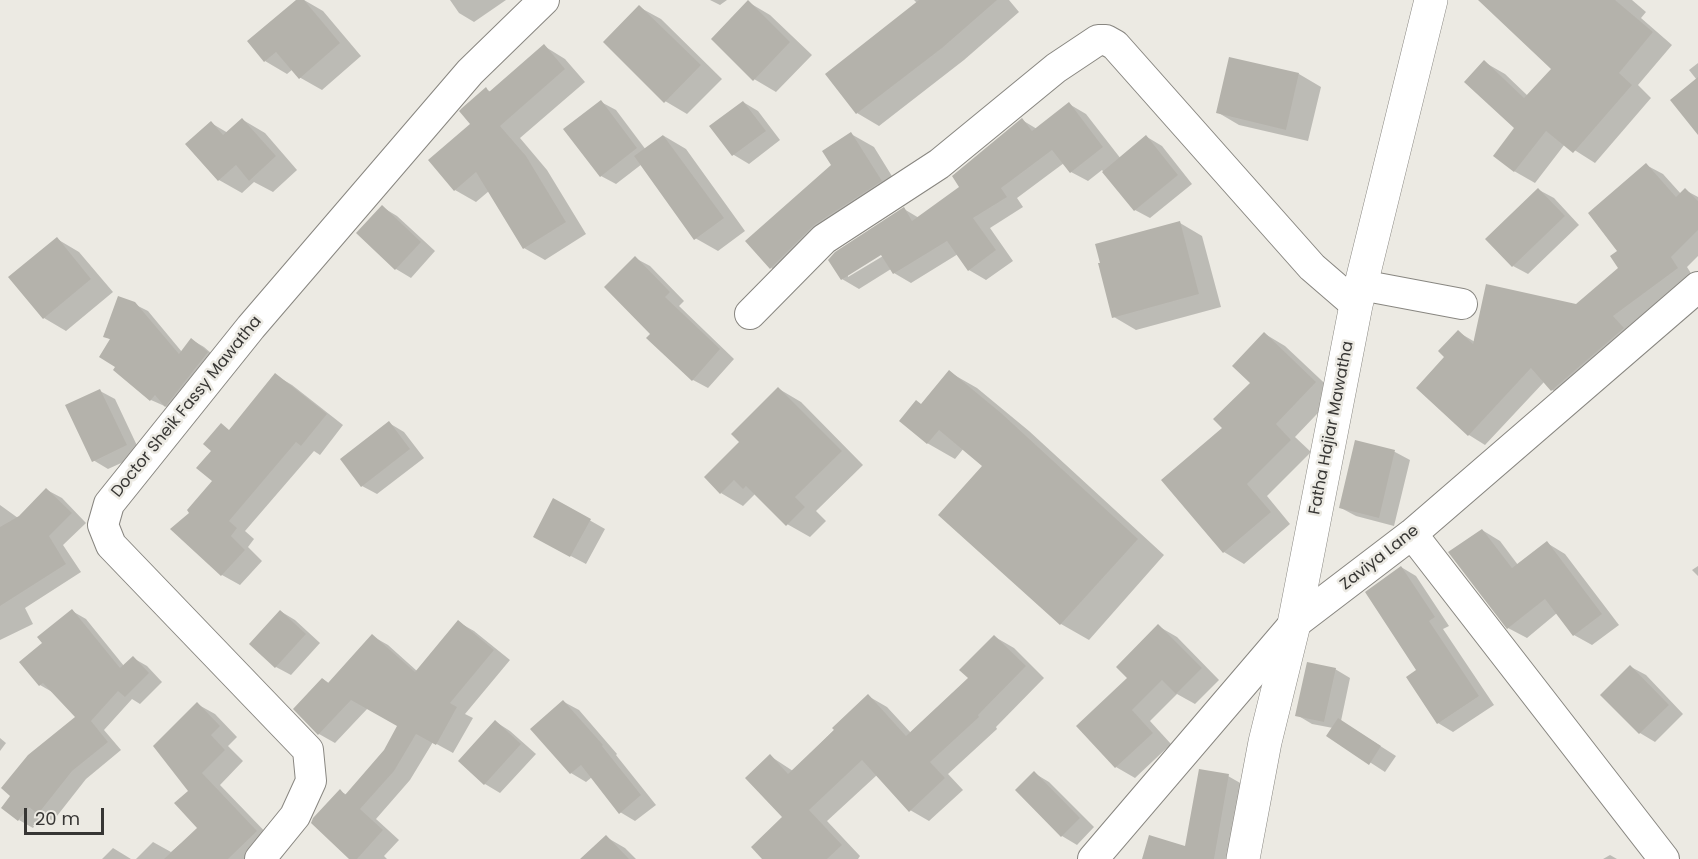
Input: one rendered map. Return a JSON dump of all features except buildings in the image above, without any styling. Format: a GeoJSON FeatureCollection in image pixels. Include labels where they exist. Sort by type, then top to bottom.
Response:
{"type":"FeatureCollection","features":[{"type":"Feature","properties":{"kind":"street","name":"Doctor Sheik Fassy Mawatha"},"geometry":{"type":"LineString","coordinates":[[260,859],[296,816],[311,781],[308,750],[111,545],[103,525],[109,504],[251,327],[470,72],[543,0]]}},
{"type":"Feature","properties":{"kind":"street","name":"Fatha Hajiar Mawatha"},"geometry":{"type":"LineString","coordinates":[[1243,859],[1265,742],[1294,624],[1359,295],[1431,0]]}},
{"type":"Feature","properties":{"kind":"street"},"geometry":{"type":"LineString","coordinates":[[750,314],[824,239],[939,164],[1056,68],[1098,40],[1106,40],[1115,45],[1312,267],[1359,295],[1462,304]]}},
{"type":"Feature","properties":{"kind":"street","name":"Zaviya Lane"},"geometry":{"type":"LineString","coordinates":[[1093,859],[1294,624],[1412,534],[1698,287]]}},
{"type":"Feature","properties":{"kind":"street"},"geometry":{"type":"LineString","coordinates":[[1412,534],[1664,859]]}}]}
